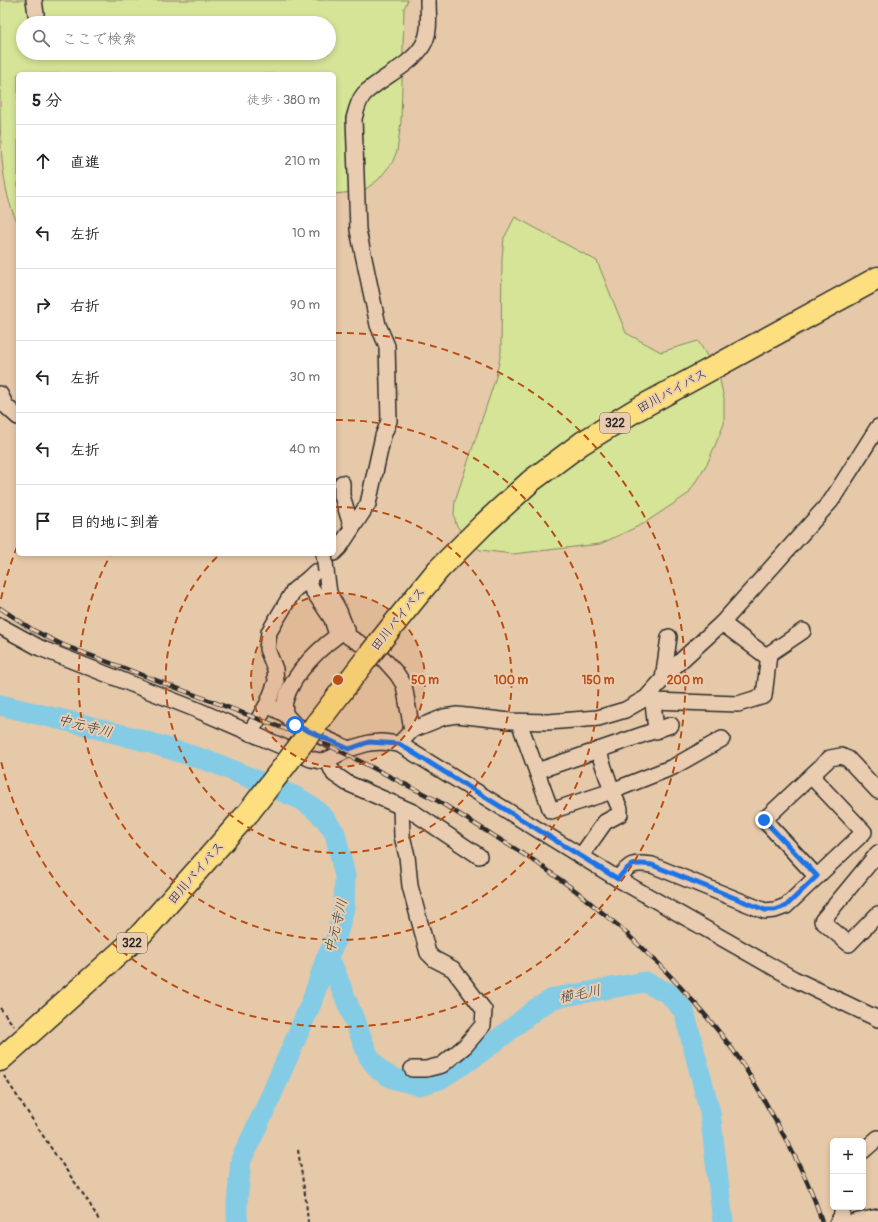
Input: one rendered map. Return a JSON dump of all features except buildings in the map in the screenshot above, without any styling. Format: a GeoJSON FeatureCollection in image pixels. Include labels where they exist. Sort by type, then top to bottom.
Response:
{"type":"FeatureCollection","features":[{"type":"Feature","properties":{"kind":"highway","name":"田川バイパス"},"geometry":{"type":"LineString","coordinates":[[0,1060],[142,933],[249,812],[367,658],[438,570],[484,524],[531,481],[582,443],[636,410],[878,278]]}},
{"type":"Feature","properties":{"kind":"street"},"geometry":{"type":"LineString","coordinates":[[336,552],[368,504],[383,436],[389,421],[387,346],[378,325],[358,230],[354,120],[357,105],[364,94],[413,57],[423,46],[428,31],[428,0]]}},
{"type":"Feature","properties":{"kind":"street"},"geometry":{"type":"LineString","coordinates":[[0,394],[6,406],[16,415]]}},
{"type":"Feature","properties":{"kind":"street"},"geometry":{"type":"LineString","coordinates":[[656,731],[653,697],[663,679],[722,623],[831,501],[878,427]]}},
{"type":"Feature","properties":{"kind":"street"},"geometry":{"type":"LineString","coordinates":[[342,483],[342,496],[352,528]]}},
{"type":"Feature","properties":{"kind":"street"},"geometry":{"type":"LineString","coordinates":[[324,556],[329,593],[339,611],[342,632]]}},
{"type":"Feature","properties":{"kind":"street"},"geometry":{"type":"LineString","coordinates":[[250,732],[267,705],[276,682],[275,669],[267,649],[270,632],[294,590],[332,556]]}},
{"type":"Feature","properties":{"kind":"street"},"geometry":{"type":"LineString","coordinates":[[309,578],[310,586],[342,632],[380,655],[397,674],[404,685],[412,730]]}},
{"type":"Feature","properties":{"kind":"street"},"geometry":{"type":"LineString","coordinates":[[722,623],[766,656],[803,631]]}},
{"type":"Feature","properties":{"kind":"street"},"geometry":{"type":"LineString","coordinates":[[0,626],[40,648],[194,709],[311,759],[320,761],[327,760],[349,749],[369,742],[399,744],[618,879],[794,979],[878,1019]]}},
{"type":"Feature","properties":{"kind":"street"},"geometry":{"type":"LineString","coordinates":[[285,714],[285,702],[293,683],[309,660],[329,640],[342,632]]}},
{"type":"Feature","properties":{"kind":"street"},"geometry":{"type":"LineString","coordinates":[[663,679],[669,637]]}},
{"type":"Feature","properties":{"kind":"street"},"geometry":{"type":"LineString","coordinates":[[399,744],[412,730],[444,717],[457,715],[519,722],[548,722],[598,718],[625,710],[646,698],[653,697],[738,704],[764,696],[769,654]]}},
{"type":"Feature","properties":{"kind":"street"},"geometry":{"type":"LineString","coordinates":[[267,705],[285,714],[295,725],[349,749]]}},
{"type":"Feature","properties":{"kind":"street"},"geometry":{"type":"LineString","coordinates":[[519,722],[551,811],[548,820],[554,840]]}},
{"type":"Feature","properties":{"kind":"street"},"geometry":{"type":"LineString","coordinates":[[537,771],[671,725]]}},
{"type":"Feature","properties":{"kind":"street"},"geometry":{"type":"LineString","coordinates":[[551,811],[612,791],[673,767],[722,739]]}},
{"type":"Feature","properties":{"kind":"street"},"geometry":{"type":"LineString","coordinates":[[581,856],[605,822],[620,814],[620,809],[612,791],[598,750]]}},
{"type":"Feature","properties":{"kind":"street"},"geometry":{"type":"LineString","coordinates":[[817,876],[764,820],[830,758],[842,756],[848,759],[878,791]]}},
{"type":"Feature","properties":{"kind":"street"},"geometry":{"type":"LineString","coordinates":[[327,760],[334,774],[346,782],[413,812],[479,856]]}},
{"type":"Feature","properties":{"kind":"street"},"geometry":{"type":"LineString","coordinates":[[618,879],[627,868],[633,864],[641,863],[652,865],[765,910],[775,910],[786,906],[864,832],[811,776]]}},
{"type":"Feature","properties":{"kind":"street"},"geometry":{"type":"LineString","coordinates":[[400,807],[402,836],[407,856],[410,886],[428,953],[434,959],[453,969],[484,1010],[483,1025],[465,1046],[442,1065],[426,1069],[412,1069]]}},
{"type":"Feature","properties":{"kind":"street"},"geometry":{"type":"LineString","coordinates":[[878,853],[822,921],[849,944],[878,914]]}},
{"type":"Feature","properties":{"kind":"street"},"geometry":{"type":"LineString","coordinates":[[866,1148],[878,1138]]}},
{"type":"Feature","properties":{"kind":"street"},"geometry":{"type":"LineString","coordinates":[[846,1218],[878,1217]]}},
{"type":"Feature","properties":{"kind":"path"},"geometry":{"type":"LineString","coordinates":[[0,1008],[25,1038]]}},
{"type":"Feature","properties":{"kind":"path"},"geometry":{"type":"LineString","coordinates":[[0,1070],[88,1201],[100,1222]]}},
{"type":"Feature","properties":{"kind":"path"},"geometry":{"type":"LineString","coordinates":[[298,1150],[308,1222]]}},
{"type":"Feature","properties":{"kind":"green space"},"geometry":{"type":"Polygon","coordinates":[[[0,0],[408,0],[404,8],[401,122],[397,151],[392,163],[378,180],[363,191],[336,194],[336,72],[16,72],[16,219],[12,210],[4,179],[0,126],[0,0]]]}},
{"type":"Feature","properties":{"kind":"green space"},"geometry":{"type":"Polygon","coordinates":[[[515,217],[597,261],[626,333],[661,352],[698,341],[719,376],[724,398],[724,424],[708,462],[688,494],[643,524],[600,544],[513,554],[480,550],[461,532],[456,524],[454,514],[455,501],[496,377],[501,352],[502,258],[504,238],[515,217]]]}},
{"type":"Feature","properties":{"kind":"waterway","name":"中元寺川"},"geometry":{"type":"LineString","coordinates":[[0,705],[138,739],[215,763],[298,798],[311,806],[325,819],[335,833],[345,876],[344,908],[335,942],[326,959],[312,1001],[267,1105],[241,1160],[237,1203],[238,1222]]}},
{"type":"Feature","properties":{"kind":"waterway","name":"櫛毛川"},"geometry":{"type":"LineString","coordinates":[[326,959],[333,967],[369,1057],[379,1070],[392,1078],[418,1085],[440,1079],[470,1060],[537,1008],[554,998],[645,982],[668,993],[684,1011],[710,1112],[723,1222]]}},
{"type":"Feature","properties":{"kind":"railway"},"geometry":{"type":"LineString","coordinates":[[0,608],[33,630],[63,645],[330,746],[438,801],[536,862],[576,891],[622,929],[659,964],[700,1009],[729,1044],[756,1086],[790,1146],[810,1189],[822,1222]]}},
{"type":"Feature","properties":{"kind":"route"},"geometry":{"type":"LineString","coordinates":[[295,725],[349,749],[369,742],[399,744],[618,879],[627,868],[633,864],[641,863],[652,865],[765,910],[775,910],[786,906],[817,876],[764,820]]}}]}
